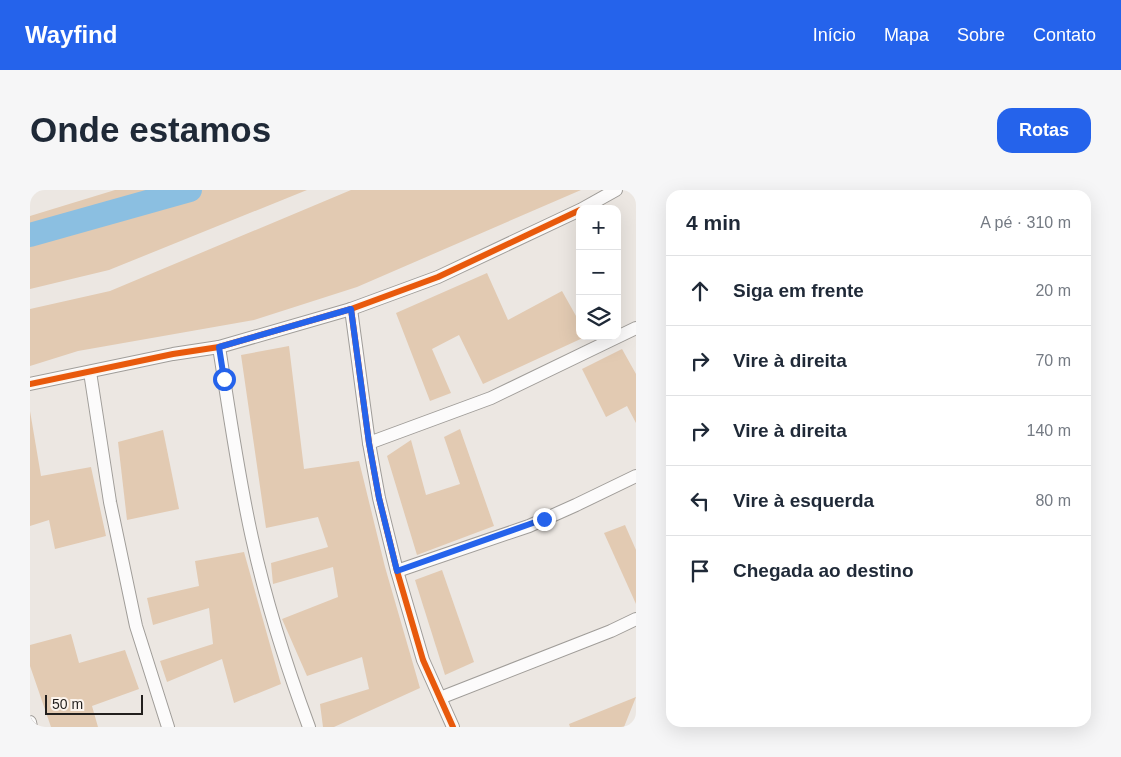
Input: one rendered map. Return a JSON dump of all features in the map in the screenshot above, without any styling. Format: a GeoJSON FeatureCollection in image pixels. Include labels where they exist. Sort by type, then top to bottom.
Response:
{"type":"FeatureCollection","features":[{"type":"Feature","properties":{"kind":"street"},"geometry":{"type":"LineString","coordinates":[[588,205],[616,190]]}},
{"type":"Feature","properties":{"kind":"street"},"geometry":{"type":"LineString","coordinates":[[30,384],[173,354],[219,347],[351,309],[438,276],[576,211]]}},
{"type":"Feature","properties":{"kind":"street"},"geometry":{"type":"LineString","coordinates":[[351,309],[369,443],[379,498],[397,571],[424,660],[453,727]]}},
{"type":"Feature","properties":{"kind":"street"},"geometry":{"type":"LineString","coordinates":[[369,443],[491,398],[636,328]]}},
{"type":"Feature","properties":{"kind":"street"},"geometry":{"type":"LineString","coordinates":[[219,347],[238,470],[267,601],[309,727]]}},
{"type":"Feature","properties":{"kind":"street"},"geometry":{"type":"LineString","coordinates":[[90,372],[110,502],[136,626],[168,727]]}},
{"type":"Feature","properties":{"kind":"street"},"geometry":{"type":"LineString","coordinates":[[397,571],[529,526],[636,476]]}},
{"type":"Feature","properties":{"kind":"street"},"geometry":{"type":"LineString","coordinates":[[440,698],[611,631],[636,619]]}},
{"type":"Feature","properties":{"kind":"street"},"geometry":{"type":"LineString","coordinates":[[611,631],[636,630]]}},
{"type":"Feature","properties":{"kind":"street"},"geometry":{"type":"LineString","coordinates":[[30,722],[31,727]]}},
{"type":"Feature","properties":{"kind":"shaded area"},"geometry":{"type":"Polygon","coordinates":[[[115,190],[307,190],[109,270],[30,289],[30,216],[115,190]]]}},
{"type":"Feature","properties":{"kind":"shaded area"},"geometry":{"type":"Polygon","coordinates":[[[351,190],[581,190],[357,287],[254,320],[78,351],[30,366],[30,309],[110,291],[351,190]]]}},
{"type":"Feature","properties":{"kind":"shaded area"},"geometry":{"type":"Polygon","coordinates":[[[487,273],[508,320],[562,291],[576,316],[576,340],[578,340],[483,384],[459,335],[432,349],[451,393],[430,401],[396,313],[487,273]]]}},
{"type":"Feature","properties":{"kind":"shaded area"},"geometry":{"type":"Polygon","coordinates":[[[289,346],[304,469],[359,461],[385,567],[420,688],[334,727],[323,727],[320,704],[369,689],[362,657],[307,676],[282,619],[338,597],[333,567],[273,584],[271,563],[328,547],[318,517],[266,528],[241,355],[289,346]]]}},
{"type":"Feature","properties":{"kind":"shaded area"},"geometry":{"type":"Polygon","coordinates":[[[622,349],[636,374],[636,423],[627,406],[606,417],[582,369],[622,349]]]}},
{"type":"Feature","properties":{"kind":"shaded area"},"geometry":{"type":"Polygon","coordinates":[[[30,411],[41,476],[91,467],[106,536],[55,549],[49,520],[30,526],[30,411]]]}},
{"type":"Feature","properties":{"kind":"shaded area"},"geometry":{"type":"Polygon","coordinates":[[[460,429],[494,526],[417,555],[387,456],[411,440],[426,495],[460,484],[444,437],[460,429]]]}},
{"type":"Feature","properties":{"kind":"shaded area"},"geometry":{"type":"Polygon","coordinates":[[[163,430],[179,509],[127,520],[118,442],[163,430]]]}},
{"type":"Feature","properties":{"kind":"shaded area"},"geometry":{"type":"Polygon","coordinates":[[[625,525],[636,550],[636,604],[604,533],[625,525]]]}},
{"type":"Feature","properties":{"kind":"shaded area"},"geometry":{"type":"Polygon","coordinates":[[[244,552],[281,684],[234,703],[222,659],[167,682],[160,661],[213,644],[209,608],[153,625],[147,598],[199,586],[195,561],[244,552]]]}},
{"type":"Feature","properties":{"kind":"shaded area"},"geometry":{"type":"Polygon","coordinates":[[[442,570],[474,662],[445,675],[415,580],[442,570]]]}},
{"type":"Feature","properties":{"kind":"shaded area"},"geometry":{"type":"Polygon","coordinates":[[[71,634],[79,663],[125,650],[139,689],[92,706],[98,727],[51,727],[30,666],[30,645],[71,634]]]}},
{"type":"Feature","properties":{"kind":"shaded area"},"geometry":{"type":"Polygon","coordinates":[[[636,697],[624,727],[570,727],[569,724],[636,697]]]}},
{"type":"Feature","properties":{"kind":"waterway"},"geometry":{"type":"LineString","coordinates":[[30,235],[190,190]]}},
{"type":"Feature","properties":{"kind":"cycle path"},"geometry":{"type":"LineString","coordinates":[[30,384],[173,354],[219,347],[351,309],[438,277],[576,212]]}},
{"type":"Feature","properties":{"kind":"cycle path"},"geometry":{"type":"LineString","coordinates":[[351,309],[369,443],[379,498],[397,571],[423,660],[453,727]]}},
{"type":"Feature","properties":{"kind":"route"},"geometry":{"type":"LineString","coordinates":[[224,379],[219,347],[351,309],[369,443],[379,498],[397,571],[529,526],[544,519]]}}]}
